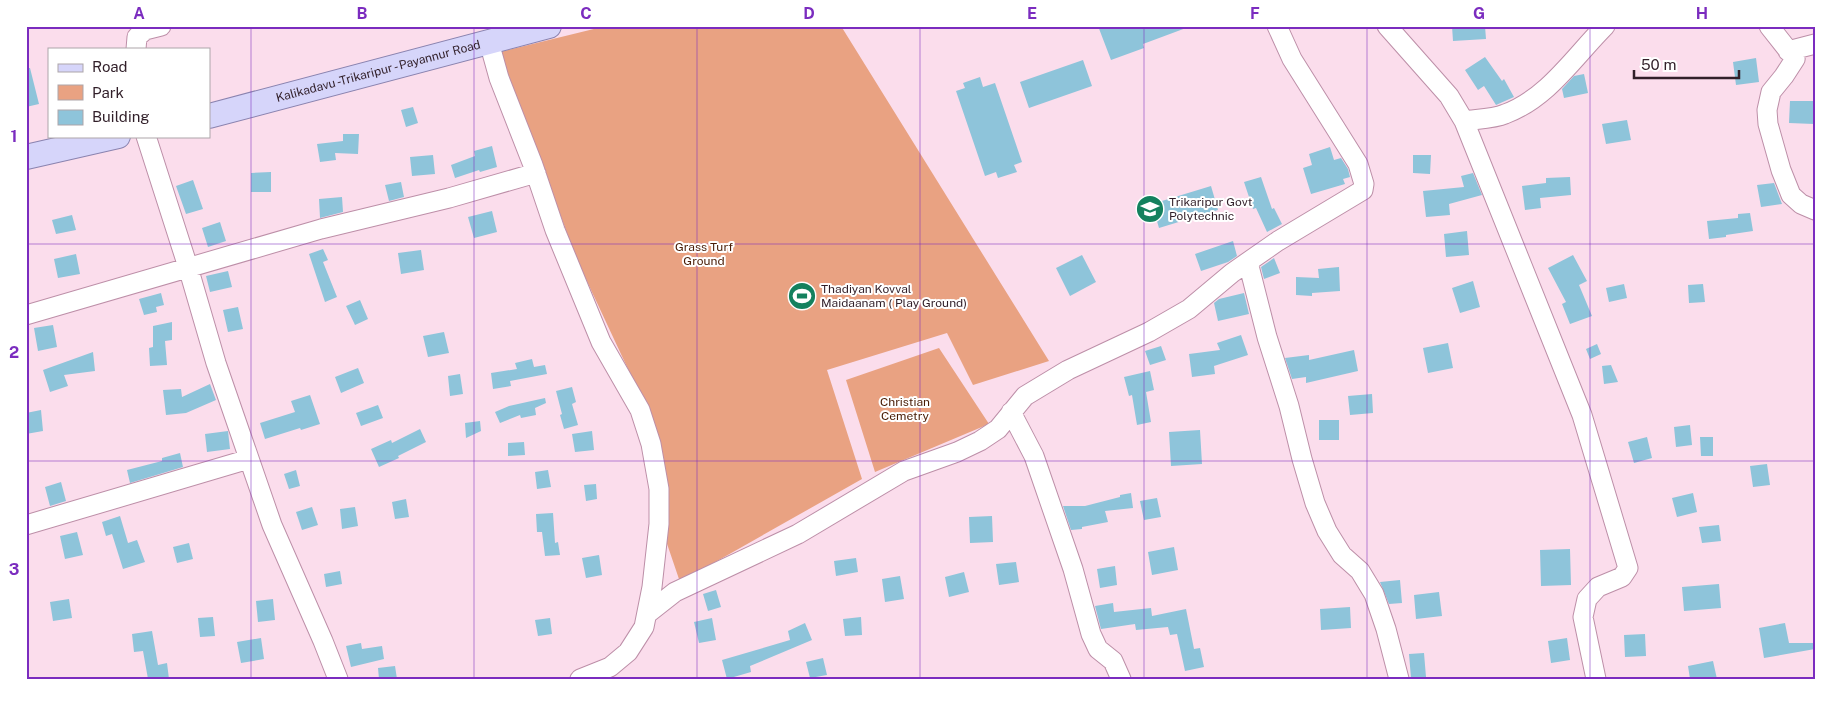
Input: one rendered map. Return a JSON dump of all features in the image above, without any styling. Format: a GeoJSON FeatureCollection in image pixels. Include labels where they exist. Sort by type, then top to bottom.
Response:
{"type":"FeatureCollection","features":[{"type":"Feature","properties":{"kind":"main road","name":"Kalikadavu -Trikaripur - Payannur Road"},"geometry":{"type":"LineString","coordinates":[[210,116],[549,26]]}},
{"type":"Feature","properties":{"kind":"main road"},"geometry":{"type":"LineString","coordinates":[[26,157],[109,138]]}},
{"type":"Feature","properties":{"kind":"street"},"geometry":{"type":"LineString","coordinates":[[136,48],[137,36],[144,30],[161,26]]}},
{"type":"Feature","properties":{"kind":"street"},"geometry":{"type":"LineString","coordinates":[[646,614],[675,592],[798,534],[904,471],[957,452],[980,441],[998,429],[1025,396],[1068,370],[1149,332],[1189,309],[1248,262],[1278,241],[1363,190],[1364,184],[1358,164],[1292,60],[1277,26]]}},
{"type":"Feature","properties":{"kind":"street"},"geometry":{"type":"LineString","coordinates":[[1387,26],[1449,96],[1464,121],[1582,415],[1628,568],[1622,577],[1598,587],[1587,599],[1583,617],[1596,679]]}},
{"type":"Feature","properties":{"kind":"street"},"geometry":{"type":"LineString","coordinates":[[1464,121],[1504,115],[1534,99],[1605,26]]}},
{"type":"Feature","properties":{"kind":"street"},"geometry":{"type":"LineString","coordinates":[[1769,26],[1795,60],[1771,92],[1767,110],[1768,124],[1781,170],[1791,195],[1801,204],[1815,210]]}},
{"type":"Feature","properties":{"kind":"street"},"geometry":{"type":"LineString","coordinates":[[490,42],[499,78],[536,173],[555,230],[601,342],[640,410],[651,444],[659,490],[659,524],[652,587],[644,627],[628,652],[610,666],[580,679]]}},
{"type":"Feature","properties":{"kind":"street"},"geometry":{"type":"LineString","coordinates":[[1788,50],[1815,44]]}},
{"type":"Feature","properties":{"kind":"street"},"geometry":{"type":"LineString","coordinates":[[147,138],[188,267],[216,363],[272,525],[338,679]]}},
{"type":"Feature","properties":{"kind":"street"},"geometry":{"type":"LineString","coordinates":[[26,315],[321,229],[449,198],[536,173]]}},
{"type":"Feature","properties":{"kind":"street"},"geometry":{"type":"LineString","coordinates":[[1248,262],[1267,337],[1289,406],[1315,503],[1327,531],[1342,555],[1360,571],[1374,594],[1386,629],[1399,679]]}},
{"type":"Feature","properties":{"kind":"street"},"geometry":{"type":"LineString","coordinates":[[1011,412],[1034,456],[1073,569],[1091,634],[1098,649],[1113,661],[1121,679]]}},
{"type":"Feature","properties":{"kind":"street"},"geometry":{"type":"LineString","coordinates":[[26,525],[249,459]]}},
{"type":"Feature","properties":{"kind":"green space","name":"Thadiyan Kovval Maidaanam ( Play Ground)"},"geometry":{"type":"Polygon","coordinates":[[[606,26],[841,26],[1049,361],[973,385],[947,333],[827,370],[862,479],[680,582],[663,532],[642,399],[577,260],[500,52],[606,26]]]}},
{"type":"Feature","properties":{"kind":"green space","name":"Christian Cemetry"},"geometry":{"type":"Polygon","coordinates":[[[939,348],[989,424],[875,472],[846,380],[939,348]]]}},
{"type":"Feature","properties":{"kind":"building"},"geometry":{"type":"Polygon","coordinates":[[[1098,26],[1186,26],[1186,28],[1143,44],[1144,48],[1111,60],[1098,26]]]}},
{"type":"Feature","properties":{"kind":"building"},"geometry":{"type":"Polygon","coordinates":[[[1452,26],[1485,26],[1486,39],[1453,41],[1452,26]]]}},
{"type":"Feature","properties":{"kind":"building"},"geometry":{"type":"Polygon","coordinates":[[[1485,57],[1502,81],[1504,79],[1514,97],[1496,105],[1484,86],[1478,90],[1465,70],[1485,57]]]}},
{"type":"Feature","properties":{"kind":"building"},"geometry":{"type":"Polygon","coordinates":[[[1756,58],[1759,82],[1736,85],[1733,62],[1756,58]]]}},
{"type":"Feature","properties":{"kind":"building"},"geometry":{"type":"Polygon","coordinates":[[[1083,60],[1092,86],[1029,108],[1020,82],[1083,60]]]}},
{"type":"Feature","properties":{"kind":"building"},"geometry":{"type":"Polygon","coordinates":[[[26,68],[30,68],[39,104],[26,107],[26,68]]]}},
{"type":"Feature","properties":{"kind":"building"},"geometry":{"type":"Polygon","coordinates":[[[1584,74],[1588,93],[1564,98],[1562,89],[1574,76],[1584,74]]]}},
{"type":"Feature","properties":{"kind":"building"},"geometry":{"type":"Polygon","coordinates":[[[980,77],[983,87],[995,83],[1022,162],[1014,165],[1017,172],[998,178],[996,172],[985,176],[956,91],[965,88],[963,83],[980,77]]]}},
{"type":"Feature","properties":{"kind":"building"},"geometry":{"type":"Polygon","coordinates":[[[1790,101],[1815,101],[1814,124],[1789,123],[1790,101]]]}},
{"type":"Feature","properties":{"kind":"building"},"geometry":{"type":"Polygon","coordinates":[[[413,107],[418,123],[406,127],[401,110],[413,107]]]}},
{"type":"Feature","properties":{"kind":"building"},"geometry":{"type":"Polygon","coordinates":[[[1627,120],[1631,140],[1606,144],[1602,124],[1627,120]]]}},
{"type":"Feature","properties":{"kind":"building"},"geometry":{"type":"Polygon","coordinates":[[[343,134],[359,134],[358,154],[335,153],[336,160],[320,162],[317,144],[343,141],[343,134]]]}},
{"type":"Feature","properties":{"kind":"building"},"geometry":{"type":"Polygon","coordinates":[[[492,146],[497,167],[480,172],[479,170],[455,178],[451,165],[475,156],[474,151],[492,146]]]}},
{"type":"Feature","properties":{"kind":"building"},"geometry":{"type":"Polygon","coordinates":[[[1330,147],[1334,160],[1341,158],[1348,169],[1350,177],[1343,179],[1345,184],[1311,194],[1303,168],[1312,165],[1309,154],[1330,147]]]}},
{"type":"Feature","properties":{"kind":"building"},"geometry":{"type":"Polygon","coordinates":[[[433,155],[435,174],[412,176],[410,157],[433,155]]]}},
{"type":"Feature","properties":{"kind":"building"},"geometry":{"type":"Polygon","coordinates":[[[1413,155],[1431,155],[1430,174],[1413,173],[1413,155]]]}},
{"type":"Feature","properties":{"kind":"building"},"geometry":{"type":"Polygon","coordinates":[[[271,172],[271,192],[251,192],[251,173],[271,172]]]}},
{"type":"Feature","properties":{"kind":"building"},"geometry":{"type":"Polygon","coordinates":[[[1473,173],[1482,195],[1449,204],[1450,215],[1426,217],[1423,191],[1464,187],[1461,176],[1473,173]]]}},
{"type":"Feature","properties":{"kind":"building"},"geometry":{"type":"Polygon","coordinates":[[[1261,177],[1272,209],[1274,208],[1282,224],[1267,232],[1256,208],[1253,209],[1244,182],[1261,177]]]}},
{"type":"Feature","properties":{"kind":"building"},"geometry":{"type":"Polygon","coordinates":[[[1570,177],[1571,195],[1540,198],[1541,208],[1525,210],[1522,186],[1546,183],[1546,178],[1570,177]]]}},
{"type":"Feature","properties":{"kind":"building"},"geometry":{"type":"Polygon","coordinates":[[[193,180],[203,209],[186,214],[176,186],[193,180]]]}},
{"type":"Feature","properties":{"kind":"building"},"geometry":{"type":"Polygon","coordinates":[[[401,182],[404,197],[389,201],[385,185],[401,182]]]}},
{"type":"Feature","properties":{"kind":"building"},"geometry":{"type":"Polygon","coordinates":[[[1774,183],[1782,204],[1761,207],[1757,185],[1774,183]]]}},
{"type":"Feature","properties":{"kind":"building"},"geometry":{"type":"Polygon","coordinates":[[[1211,186],[1218,210],[1159,228],[1152,204],[1211,186]]]}},
{"type":"Feature","properties":{"kind":"building"},"geometry":{"type":"Polygon","coordinates":[[[342,197],[343,212],[320,218],[319,199],[342,197]]]}},
{"type":"Feature","properties":{"kind":"building"},"geometry":{"type":"Polygon","coordinates":[[[492,211],[497,232],[474,238],[468,217],[492,211]]]}},
{"type":"Feature","properties":{"kind":"building"},"geometry":{"type":"Polygon","coordinates":[[[1750,213],[1753,231],[1709,239],[1707,221],[1738,218],[1738,214],[1750,213]]]}},
{"type":"Feature","properties":{"kind":"building"},"geometry":{"type":"Polygon","coordinates":[[[72,215],[76,230],[56,234],[52,220],[72,215]]]}},
{"type":"Feature","properties":{"kind":"building"},"geometry":{"type":"Polygon","coordinates":[[[220,222],[226,241],[208,247],[202,228],[220,222]]]}},
{"type":"Feature","properties":{"kind":"building"},"geometry":{"type":"Polygon","coordinates":[[[1467,231],[1469,255],[1446,257],[1444,234],[1467,231]]]}},
{"type":"Feature","properties":{"kind":"building"},"geometry":{"type":"Polygon","coordinates":[[[1233,241],[1237,256],[1228,262],[1201,271],[1195,254],[1233,241]]]}},
{"type":"Feature","properties":{"kind":"building"},"geometry":{"type":"Polygon","coordinates":[[[323,249],[328,260],[323,262],[337,297],[325,302],[309,254],[323,249]]]}},
{"type":"Feature","properties":{"kind":"building"},"geometry":{"type":"Polygon","coordinates":[[[421,250],[424,270],[401,274],[398,253],[421,250]]]}},
{"type":"Feature","properties":{"kind":"building"},"geometry":{"type":"Polygon","coordinates":[[[76,254],[80,274],[58,278],[54,259],[76,254]]]}},
{"type":"Feature","properties":{"kind":"building"},"geometry":{"type":"Polygon","coordinates":[[[1082,255],[1096,282],[1070,296],[1056,268],[1082,255]]]}},
{"type":"Feature","properties":{"kind":"building"},"geometry":{"type":"Polygon","coordinates":[[[1573,255],[1587,281],[1579,285],[1592,316],[1570,324],[1562,304],[1566,302],[1548,268],[1573,255]]]}},
{"type":"Feature","properties":{"kind":"building"},"geometry":{"type":"Polygon","coordinates":[[[1274,258],[1280,273],[1264,279],[1261,267],[1274,258]]]}},
{"type":"Feature","properties":{"kind":"building"},"geometry":{"type":"Polygon","coordinates":[[[1339,267],[1340,291],[1312,293],[1312,296],[1296,295],[1296,277],[1319,278],[1318,269],[1339,267]]]}},
{"type":"Feature","properties":{"kind":"building"},"geometry":{"type":"Polygon","coordinates":[[[228,271],[232,287],[210,292],[206,276],[228,271]]]}},
{"type":"Feature","properties":{"kind":"building"},"geometry":{"type":"Polygon","coordinates":[[[1473,281],[1480,307],[1460,313],[1452,288],[1473,281]]]}},
{"type":"Feature","properties":{"kind":"building"},"geometry":{"type":"Polygon","coordinates":[[[1624,284],[1627,298],[1609,302],[1606,288],[1624,284]]]}},
{"type":"Feature","properties":{"kind":"building"},"geometry":{"type":"Polygon","coordinates":[[[1703,284],[1705,302],[1689,303],[1688,285],[1703,284]]]}},
{"type":"Feature","properties":{"kind":"building"},"geometry":{"type":"Polygon","coordinates":[[[161,293],[164,305],[156,307],[157,312],[144,315],[139,299],[161,293]]]}},
{"type":"Feature","properties":{"kind":"building"},"geometry":{"type":"Polygon","coordinates":[[[1244,293],[1249,314],[1218,321],[1214,303],[1219,299],[1244,293]]]}},
{"type":"Feature","properties":{"kind":"building"},"geometry":{"type":"Polygon","coordinates":[[[360,300],[368,319],[355,325],[346,306],[360,300]]]}},
{"type":"Feature","properties":{"kind":"building"},"geometry":{"type":"Polygon","coordinates":[[[238,307],[243,329],[228,332],[223,310],[238,307]]]}},
{"type":"Feature","properties":{"kind":"building"},"geometry":{"type":"Polygon","coordinates":[[[172,322],[172,340],[165,341],[167,365],[150,366],[149,348],[153,347],[153,326],[172,322]]]}},
{"type":"Feature","properties":{"kind":"building"},"geometry":{"type":"Polygon","coordinates":[[[53,325],[57,347],[38,351],[34,328],[53,325]]]}},
{"type":"Feature","properties":{"kind":"building"},"geometry":{"type":"Polygon","coordinates":[[[444,332],[449,353],[428,357],[423,336],[444,332]]]}},
{"type":"Feature","properties":{"kind":"building"},"geometry":{"type":"Polygon","coordinates":[[[1241,335],[1248,355],[1214,366],[1215,374],[1192,377],[1189,354],[1220,350],[1217,343],[1241,335]]]}},
{"type":"Feature","properties":{"kind":"building"},"geometry":{"type":"Polygon","coordinates":[[[1448,343],[1453,368],[1428,373],[1423,348],[1448,343]]]}},
{"type":"Feature","properties":{"kind":"building"},"geometry":{"type":"Polygon","coordinates":[[[1597,344],[1601,354],[1590,359],[1586,349],[1597,344]]]}},
{"type":"Feature","properties":{"kind":"building"},"geometry":{"type":"Polygon","coordinates":[[[1161,346],[1166,360],[1150,365],[1145,351],[1161,346]]]}},
{"type":"Feature","properties":{"kind":"building"},"geometry":{"type":"Polygon","coordinates":[[[1354,350],[1358,371],[1306,383],[1306,377],[1292,379],[1285,358],[1309,355],[1309,360],[1354,350]]]}},
{"type":"Feature","properties":{"kind":"building"},"geometry":{"type":"Polygon","coordinates":[[[93,352],[95,371],[64,375],[68,386],[50,392],[43,370],[93,352]]]}},
{"type":"Feature","properties":{"kind":"building"},"geometry":{"type":"Polygon","coordinates":[[[532,359],[534,367],[545,365],[547,374],[510,381],[511,386],[493,389],[491,373],[517,369],[515,363],[532,359]]]}},
{"type":"Feature","properties":{"kind":"building"},"geometry":{"type":"Polygon","coordinates":[[[1611,365],[1618,382],[1604,384],[1602,366],[1611,365]]]}},
{"type":"Feature","properties":{"kind":"building"},"geometry":{"type":"Polygon","coordinates":[[[358,368],[364,383],[341,393],[335,377],[358,368]]]}},
{"type":"Feature","properties":{"kind":"building"},"geometry":{"type":"Polygon","coordinates":[[[1150,371],[1154,390],[1146,392],[1151,422],[1137,425],[1132,395],[1129,396],[1124,377],[1150,371]]]}},
{"type":"Feature","properties":{"kind":"building"},"geometry":{"type":"Polygon","coordinates":[[[460,374],[463,394],[450,396],[448,376],[460,374]]]}},
{"type":"Feature","properties":{"kind":"building"},"geometry":{"type":"Polygon","coordinates":[[[210,384],[216,400],[186,413],[166,415],[163,390],[181,389],[182,397],[210,384]]]}},
{"type":"Feature","properties":{"kind":"building"},"geometry":{"type":"Polygon","coordinates":[[[572,387],[576,402],[572,404],[578,425],[564,429],[556,391],[572,387]]]}},
{"type":"Feature","properties":{"kind":"building"},"geometry":{"type":"Polygon","coordinates":[[[1372,394],[1373,413],[1350,415],[1348,396],[1372,394]]]}},
{"type":"Feature","properties":{"kind":"building"},"geometry":{"type":"Polygon","coordinates":[[[310,395],[320,424],[265,439],[260,423],[295,412],[291,401],[310,395]]]}},
{"type":"Feature","properties":{"kind":"building"},"geometry":{"type":"Polygon","coordinates":[[[545,398],[546,403],[535,408],[536,415],[521,418],[520,415],[500,423],[495,412],[509,406],[545,398]]]}},
{"type":"Feature","properties":{"kind":"building"},"geometry":{"type":"Polygon","coordinates":[[[378,405],[383,418],[361,426],[356,413],[378,405]]]}},
{"type":"Feature","properties":{"kind":"building"},"geometry":{"type":"Polygon","coordinates":[[[41,410],[43,431],[26,434],[26,413],[41,410]]]}},
{"type":"Feature","properties":{"kind":"building"},"geometry":{"type":"Polygon","coordinates":[[[1319,420],[1339,420],[1339,440],[1319,440],[1319,420]]]}},
{"type":"Feature","properties":{"kind":"building"},"geometry":{"type":"Polygon","coordinates":[[[480,421],[481,431],[466,438],[465,423],[480,421]]]}},
{"type":"Feature","properties":{"kind":"building"},"geometry":{"type":"Polygon","coordinates":[[[1690,425],[1692,445],[1676,447],[1674,427],[1690,425]]]}},
{"type":"Feature","properties":{"kind":"building"},"geometry":{"type":"Polygon","coordinates":[[[420,429],[426,442],[379,467],[371,449],[391,440],[392,443],[420,429]]]}},
{"type":"Feature","properties":{"kind":"building"},"geometry":{"type":"Polygon","coordinates":[[[1200,430],[1202,464],[1171,466],[1169,432],[1200,430]]]}},
{"type":"Feature","properties":{"kind":"building"},"geometry":{"type":"Polygon","coordinates":[[[228,431],[230,449],[207,452],[205,434],[228,431]]]}},
{"type":"Feature","properties":{"kind":"building"},"geometry":{"type":"Polygon","coordinates":[[[592,431],[594,450],[575,452],[572,434],[592,431]]]}},
{"type":"Feature","properties":{"kind":"building"},"geometry":{"type":"Polygon","coordinates":[[[1647,437],[1652,458],[1634,463],[1628,442],[1647,437]]]}},
{"type":"Feature","properties":{"kind":"building"},"geometry":{"type":"Polygon","coordinates":[[[1700,437],[1713,437],[1713,456],[1701,456],[1700,437]]]}},
{"type":"Feature","properties":{"kind":"building"},"geometry":{"type":"Polygon","coordinates":[[[524,442],[525,455],[508,456],[508,443],[524,442]]]}},
{"type":"Feature","properties":{"kind":"building"},"geometry":{"type":"Polygon","coordinates":[[[180,453],[183,467],[130,483],[127,470],[162,461],[162,458],[180,453]]]}},
{"type":"Feature","properties":{"kind":"building"},"geometry":{"type":"Polygon","coordinates":[[[1767,464],[1770,485],[1753,487],[1750,466],[1767,464]]]}},
{"type":"Feature","properties":{"kind":"building"},"geometry":{"type":"Polygon","coordinates":[[[296,470],[300,486],[289,489],[284,474],[296,470]]]}},
{"type":"Feature","properties":{"kind":"building"},"geometry":{"type":"Polygon","coordinates":[[[548,470],[551,487],[537,489],[535,472],[548,470]]]}},
{"type":"Feature","properties":{"kind":"building"},"geometry":{"type":"Polygon","coordinates":[[[61,482],[66,501],[50,506],[45,487],[61,482]]]}},
{"type":"Feature","properties":{"kind":"building"},"geometry":{"type":"Polygon","coordinates":[[[596,484],[597,499],[586,501],[584,485],[596,484]]]}},
{"type":"Feature","properties":{"kind":"building"},"geometry":{"type":"Polygon","coordinates":[[[1131,493],[1133,508],[1105,511],[1108,522],[1071,530],[1063,506],[1085,506],[1131,493]]]}},
{"type":"Feature","properties":{"kind":"building"},"geometry":{"type":"Polygon","coordinates":[[[1693,493],[1697,512],[1677,517],[1672,498],[1693,493]]]}},
{"type":"Feature","properties":{"kind":"building"},"geometry":{"type":"Polygon","coordinates":[[[1157,498],[1161,517],[1144,520],[1140,501],[1157,498]]]}},
{"type":"Feature","properties":{"kind":"building"},"geometry":{"type":"Polygon","coordinates":[[[406,499],[409,517],[395,519],[392,502],[406,499]]]}},
{"type":"Feature","properties":{"kind":"building"},"geometry":{"type":"Polygon","coordinates":[[[312,507],[318,525],[302,530],[296,512],[312,507]]]}},
{"type":"Feature","properties":{"kind":"building"},"geometry":{"type":"Polygon","coordinates":[[[355,507],[358,526],[342,529],[340,509],[355,507]]]}},
{"type":"Feature","properties":{"kind":"building"},"geometry":{"type":"Polygon","coordinates":[[[553,513],[555,543],[558,542],[560,555],[545,556],[542,532],[537,532],[536,514],[553,513]]]}},
{"type":"Feature","properties":{"kind":"building"},"geometry":{"type":"Polygon","coordinates":[[[120,516],[128,543],[137,540],[145,562],[123,569],[112,534],[106,536],[102,522],[120,516]]]}},
{"type":"Feature","properties":{"kind":"building"},"geometry":{"type":"Polygon","coordinates":[[[992,516],[993,542],[970,543],[969,517],[992,516]]]}},
{"type":"Feature","properties":{"kind":"building"},"geometry":{"type":"Polygon","coordinates":[[[1719,525],[1721,541],[1702,543],[1699,527],[1719,525]]]}},
{"type":"Feature","properties":{"kind":"building"},"geometry":{"type":"Polygon","coordinates":[[[77,532],[83,555],[65,559],[60,536],[77,532]]]}},
{"type":"Feature","properties":{"kind":"building"},"geometry":{"type":"Polygon","coordinates":[[[189,543],[193,559],[177,563],[173,547],[189,543]]]}},
{"type":"Feature","properties":{"kind":"building"},"geometry":{"type":"Polygon","coordinates":[[[1174,547],[1178,570],[1152,575],[1148,552],[1174,547]]]}},
{"type":"Feature","properties":{"kind":"building"},"geometry":{"type":"Polygon","coordinates":[[[1570,549],[1571,585],[1541,586],[1540,550],[1570,549]]]}},
{"type":"Feature","properties":{"kind":"building"},"geometry":{"type":"Polygon","coordinates":[[[599,555],[602,575],[586,578],[582,558],[599,555]]]}},
{"type":"Feature","properties":{"kind":"building"},"geometry":{"type":"Polygon","coordinates":[[[856,558],[858,572],[836,576],[834,561],[856,558]]]}},
{"type":"Feature","properties":{"kind":"building"},"geometry":{"type":"Polygon","coordinates":[[[1016,562],[1019,582],[999,585],[996,564],[1016,562]]]}},
{"type":"Feature","properties":{"kind":"building"},"geometry":{"type":"Polygon","coordinates":[[[1115,566],[1117,585],[1100,588],[1097,569],[1115,566]]]}},
{"type":"Feature","properties":{"kind":"building"},"geometry":{"type":"Polygon","coordinates":[[[340,571],[342,584],[326,587],[324,574],[340,571]]]}},
{"type":"Feature","properties":{"kind":"building"},"geometry":{"type":"Polygon","coordinates":[[[964,572],[969,592],[949,597],[945,577],[964,572]]]}},
{"type":"Feature","properties":{"kind":"building"},"geometry":{"type":"Polygon","coordinates":[[[900,576],[904,599],[885,602],[882,579],[900,576]]]}},
{"type":"Feature","properties":{"kind":"building"},"geometry":{"type":"Polygon","coordinates":[[[1400,580],[1402,603],[1389,604],[1380,582],[1400,580]]]}},
{"type":"Feature","properties":{"kind":"building"},"geometry":{"type":"Polygon","coordinates":[[[1719,584],[1721,608],[1684,611],[1682,587],[1719,584]]]}},
{"type":"Feature","properties":{"kind":"building"},"geometry":{"type":"Polygon","coordinates":[[[716,590],[721,607],[708,611],[703,594],[716,590]]]}},
{"type":"Feature","properties":{"kind":"building"},"geometry":{"type":"Polygon","coordinates":[[[1439,592],[1442,616],[1416,619],[1414,595],[1439,592]]]}},
{"type":"Feature","properties":{"kind":"building"},"geometry":{"type":"Polygon","coordinates":[[[69,599],[72,618],[53,621],[50,602],[69,599]]]}},
{"type":"Feature","properties":{"kind":"building"},"geometry":{"type":"Polygon","coordinates":[[[273,599],[275,620],[258,622],[256,601],[273,599]]]}},
{"type":"Feature","properties":{"kind":"building"},"geometry":{"type":"Polygon","coordinates":[[[1113,603],[1114,612],[1151,608],[1152,616],[1186,609],[1194,649],[1200,648],[1204,667],[1185,671],[1177,634],[1170,635],[1168,627],[1136,630],[1135,624],[1101,629],[1095,606],[1113,603]]]}},
{"type":"Feature","properties":{"kind":"building"},"geometry":{"type":"Polygon","coordinates":[[[1350,607],[1351,628],[1321,630],[1320,609],[1350,607]]]}},
{"type":"Feature","properties":{"kind":"building"},"geometry":{"type":"Polygon","coordinates":[[[213,617],[215,636],[200,637],[198,618],[213,617]]]}},
{"type":"Feature","properties":{"kind":"building"},"geometry":{"type":"Polygon","coordinates":[[[861,617],[862,635],[845,636],[843,619],[861,617]]]}},
{"type":"Feature","properties":{"kind":"building"},"geometry":{"type":"Polygon","coordinates":[[[550,618],[552,634],[538,636],[535,620],[550,618]]]}},
{"type":"Feature","properties":{"kind":"building"},"geometry":{"type":"Polygon","coordinates":[[[712,618],[716,640],[699,643],[694,622],[712,618]]]}},
{"type":"Feature","properties":{"kind":"building"},"geometry":{"type":"Polygon","coordinates":[[[805,623],[812,640],[750,666],[751,672],[727,679],[722,660],[790,640],[788,631],[805,623]]]}},
{"type":"Feature","properties":{"kind":"building"},"geometry":{"type":"Polygon","coordinates":[[[1785,623],[1789,643],[1815,643],[1815,649],[1764,658],[1759,628],[1785,623]]]}},
{"type":"Feature","properties":{"kind":"building"},"geometry":{"type":"Polygon","coordinates":[[[152,631],[158,665],[167,663],[169,679],[148,679],[143,651],[134,652],[132,634],[152,631]]]}},
{"type":"Feature","properties":{"kind":"building"},"geometry":{"type":"Polygon","coordinates":[[[1645,634],[1646,656],[1625,657],[1624,635],[1645,634]]]}},
{"type":"Feature","properties":{"kind":"building"},"geometry":{"type":"Polygon","coordinates":[[[261,638],[264,659],[241,663],[237,642],[261,638]]]}},
{"type":"Feature","properties":{"kind":"building"},"geometry":{"type":"Polygon","coordinates":[[[1567,638],[1570,660],[1551,663],[1548,641],[1567,638]]]}},
{"type":"Feature","properties":{"kind":"building"},"geometry":{"type":"Polygon","coordinates":[[[361,643],[362,649],[382,646],[384,659],[351,667],[346,646],[361,643]]]}},
{"type":"Feature","properties":{"kind":"building"},"geometry":{"type":"Polygon","coordinates":[[[1424,653],[1426,677],[1411,678],[1409,654],[1424,653]]]}},
{"type":"Feature","properties":{"kind":"building"},"geometry":{"type":"Polygon","coordinates":[[[823,658],[827,675],[810,678],[806,662],[823,658]]]}},
{"type":"Feature","properties":{"kind":"building"},"geometry":{"type":"Polygon","coordinates":[[[1713,661],[1717,679],[1690,679],[1688,666],[1713,661]]]}},
{"type":"Feature","properties":{"kind":"building"},"geometry":{"type":"Polygon","coordinates":[[[395,666],[397,679],[379,679],[378,668],[395,666]]]}},
{"type":"Feature","properties":{"kind":"place","name":"Trikaripur Govt Polytechnic"},"geometry":{"type":"Point","coordinates":[1150,209]}},
{"type":"Feature","properties":{"kind":"place","name":"Thadiyan Kovval Maidaanam ( Play Ground)"},"geometry":{"type":"Point","coordinates":[802,296]}},
{"type":"Feature","properties":{"kind":"park label","name":"Grass Turf Ground"},"geometry":{"type":"Point","coordinates":[704,254]}}]}
